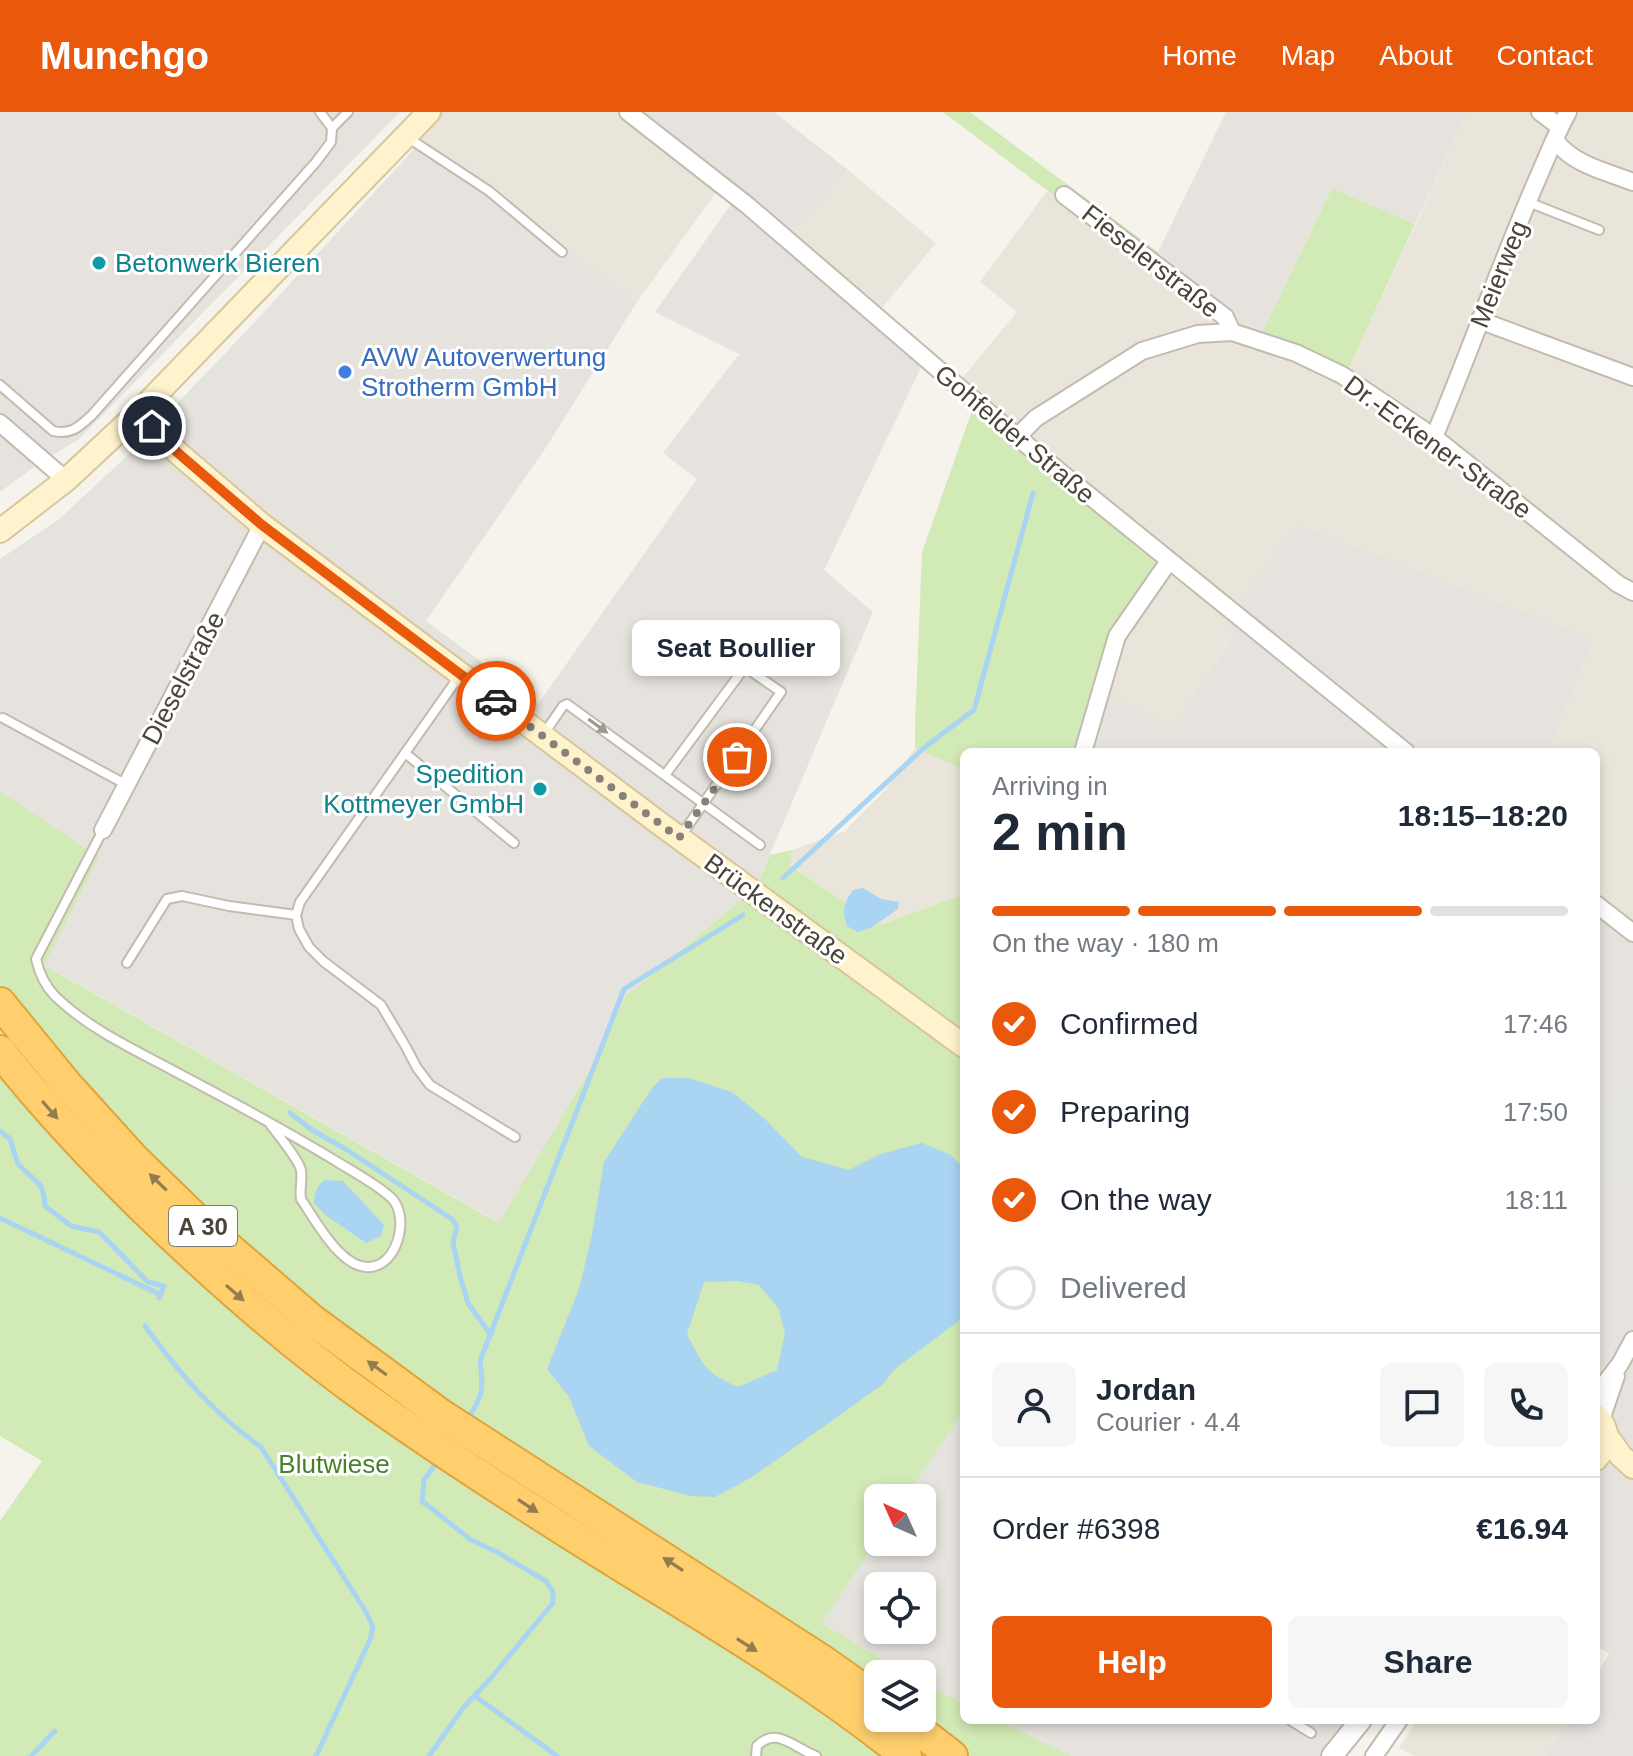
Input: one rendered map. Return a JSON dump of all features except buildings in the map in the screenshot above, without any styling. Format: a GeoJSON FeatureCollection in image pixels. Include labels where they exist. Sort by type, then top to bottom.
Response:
{"type":"FeatureCollection","features":[{"type":"Feature","properties":{"kind":"highway","name":"A 30"},"geometry":{"type":"LineString","coordinates":[[0,1003],[134,1159],[203,1226],[432,1426]]}},
{"type":"Feature","properties":{"kind":"highway","name":"A 30"},"geometry":{"type":"LineString","coordinates":[[0,1051],[60,1122],[197,1261],[326,1368],[432,1426],[813,1687],[906,1756]]}},
{"type":"Feature","properties":{"kind":"highway","name":"A 30"},"geometry":{"type":"LineString","coordinates":[[470,1452],[823,1661],[864,1690]]}},
{"type":"Feature","properties":{"kind":"highway"},"geometry":{"type":"LineString","coordinates":[[921,1732],[952,1756]]}},
{"type":"Feature","properties":{"kind":"main road"},"geometry":{"type":"LineString","coordinates":[[0,531],[66,480],[139,412],[429,112]]}},
{"type":"Feature","properties":{"kind":"main road","name":"Brückenstraße"},"geometry":{"type":"LineString","coordinates":[[139,412],[178,453],[262,525],[679,838],[960,1043]]}},
{"type":"Feature","properties":{"kind":"main road"},"geometry":{"type":"LineString","coordinates":[[1600,1456],[1603,1451],[1601,1424]]}},
{"type":"Feature","properties":{"kind":"main road"},"geometry":{"type":"LineString","coordinates":[[1601,1424],[1621,1456],[1633,1467]]}},
{"type":"Feature","properties":{"kind":"main road"},"geometry":{"type":"LineString","coordinates":[[1600,1463],[1633,1475]]}},
{"type":"Feature","properties":{"kind":"street","name":"Gohfelder Straße"},"geometry":{"type":"LineString","coordinates":[[628,112],[747,205],[1017,437],[1401,748]]}},
{"type":"Feature","properties":{"kind":"street"},"geometry":{"type":"LineString","coordinates":[[1540,112],[1561,126],[1564,151],[1574,159],[1633,182]]}},
{"type":"Feature","properties":{"kind":"street","name":"Meierweg"},"geometry":{"type":"LineString","coordinates":[[1434,437],[1479,320],[1561,126]]}},
{"type":"Feature","properties":{"kind":"street","name":"Fieselerstraße"},"geometry":{"type":"LineString","coordinates":[[1064,195],[1225,317],[1232,332]]}},
{"type":"Feature","properties":{"kind":"street"},"geometry":{"type":"LineString","coordinates":[[1479,320],[1633,377]]}},
{"type":"Feature","properties":{"kind":"street","name":"Dr.-Eckener-Straße"},"geometry":{"type":"LineString","coordinates":[[1017,437],[1036,418],[1142,351],[1198,334],[1232,332],[1296,353],[1342,375],[1434,437],[1618,584],[1633,592]]}},
{"type":"Feature","properties":{"kind":"street"},"geometry":{"type":"LineString","coordinates":[[0,423],[66,480]]}},
{"type":"Feature","properties":{"kind":"street","name":"Dieselstraße"},"geometry":{"type":"LineString","coordinates":[[103,830],[262,525]]}},
{"type":"Feature","properties":{"kind":"street"},"geometry":{"type":"LineString","coordinates":[[1084,748],[1117,636],[1169,561]]}},
{"type":"Feature","properties":{"kind":"street"},"geometry":{"type":"LineString","coordinates":[[1600,907],[1633,933]]}},
{"type":"Feature","properties":{"kind":"street"},"geometry":{"type":"LineString","coordinates":[[1600,1390],[1620,1364],[1633,1340]]}},
{"type":"Feature","properties":{"kind":"street"},"geometry":{"type":"LineString","coordinates":[[1601,1424],[1620,1364]]}},
{"type":"Feature","properties":{"kind":"street"},"geometry":{"type":"LineString","coordinates":[[1332,1756],[1358,1724]]}},
{"type":"Feature","properties":{"kind":"street"},"geometry":{"type":"LineString","coordinates":[[1374,1756],[1396,1724]]}},
{"type":"Feature","properties":{"kind":"lane"},"geometry":{"type":"LineString","coordinates":[[320,112],[332,128]]}},
{"type":"Feature","properties":{"kind":"lane"},"geometry":{"type":"LineString","coordinates":[[0,385],[53,431],[64,433],[76,429],[92,415],[316,162],[331,142],[332,128],[348,112]]}},
{"type":"Feature","properties":{"kind":"lane"},"geometry":{"type":"LineString","coordinates":[[407,136],[489,191],[562,252]]}},
{"type":"Feature","properties":{"kind":"lane"},"geometry":{"type":"LineString","coordinates":[[1528,202],[1599,230]]}},
{"type":"Feature","properties":{"kind":"lane"},"geometry":{"type":"LineString","coordinates":[[665,775],[745,667],[781,692],[679,838]]}},
{"type":"Feature","properties":{"kind":"lane"},"geometry":{"type":"LineString","coordinates":[[460,674],[300,902],[296,915],[299,929],[309,947],[381,1005],[430,1085],[515,1137]]}},
{"type":"Feature","properties":{"kind":"lane"},"geometry":{"type":"LineString","coordinates":[[543,736],[567,704],[760,845]]}},
{"type":"Feature","properties":{"kind":"lane"},"geometry":{"type":"LineString","coordinates":[[3,718],[127,785]]}},
{"type":"Feature","properties":{"kind":"lane"},"geometry":{"type":"LineString","coordinates":[[405,753],[514,843]]}},
{"type":"Feature","properties":{"kind":"lane"},"geometry":{"type":"LineString","coordinates":[[103,830],[36,959],[39,972],[52,994],[79,1016],[122,1043],[270,1124],[346,1167],[394,1201],[400,1219],[399,1235],[391,1255],[378,1266],[360,1267],[342,1256],[301,1199],[301,1167],[270,1124]]}},
{"type":"Feature","properties":{"kind":"lane"},"geometry":{"type":"LineString","coordinates":[[127,963],[167,899],[182,896],[296,915]]}},
{"type":"Feature","properties":{"kind":"lane"},"geometry":{"type":"LineString","coordinates":[[1296,1724],[1311,1733]]}},
{"type":"Feature","properties":{"kind":"lane"},"geometry":{"type":"LineString","coordinates":[[756,1756],[757,1746],[765,1738],[778,1736],[816,1756]]}},
{"type":"Feature","properties":{"kind":"shaded area"},"geometry":{"type":"Polygon","coordinates":[[[0,112],[400,112],[79,439],[0,492],[0,112]]]}},
{"type":"Feature","properties":{"kind":"shaded area"},"geometry":{"type":"Polygon","coordinates":[[[429,112],[635,112],[722,184],[637,302],[491,189],[409,134],[429,112]]]}},
{"type":"Feature","properties":{"kind":"shaded area"},"geometry":{"type":"Polygon","coordinates":[[[635,112],[774,112],[848,170],[789,237],[926,357],[824,570],[873,612],[759,880],[741,900],[626,996],[590,1070],[500,1223],[43,964],[99,857],[0,791],[0,559],[58,520],[127,456],[416,147],[491,189],[637,302],[547,446],[426,621],[538,704],[697,479],[663,453],[739,354],[655,312],[734,200],[635,112]]]}},
{"type":"Feature","properties":{"kind":"shaded area"},"geometry":{"type":"Polygon","coordinates":[[[1226,112],[1468,112],[1415,224],[1332,188],[1262,333],[1158,252],[1226,112]]]}},
{"type":"Feature","properties":{"kind":"shaded area"},"geometry":{"type":"Polygon","coordinates":[[[1468,112],[1633,112],[1633,942],[1600,917],[1600,748],[1550,748],[1594,640],[1223,624],[1234,634],[1171,730],[1097,683],[1112,636],[1156,564],[954,388],[1017,312],[980,282],[1047,191],[1146,264],[1158,252],[1262,333],[1298,344],[1348,370],[1468,112]]]}},
{"type":"Feature","properties":{"kind":"shaded area"},"geometry":{"type":"Polygon","coordinates":[[[848,170],[936,243],[877,314],[789,237],[848,170]]]}},
{"type":"Feature","properties":{"kind":"shaded area"},"geometry":{"type":"Polygon","coordinates":[[[1298,525],[1594,640],[1550,748],[1080,748],[1097,683],[1171,729],[1234,635],[1223,624],[1298,525]]]}},
{"type":"Feature","properties":{"kind":"shaded area"},"geometry":{"type":"Polygon","coordinates":[[[915,748],[960,768],[960,895],[880,925],[790,866],[792,850],[845,831],[887,788],[915,748]]]}},
{"type":"Feature","properties":{"kind":"shaded area"},"geometry":{"type":"Polygon","coordinates":[[[1600,917],[1633,942],[1633,1756],[1546,1756],[1566,1724],[1600,1724],[1600,1669],[1609,1654],[1600,1648],[1600,917]]]}},
{"type":"Feature","properties":{"kind":"shaded area"},"geometry":{"type":"Polygon","coordinates":[[[1621,1073],[1633,1081],[1633,1203],[1600,1181],[1600,1106],[1621,1073]]]}},
{"type":"Feature","properties":{"kind":"shaded area"},"geometry":{"type":"Polygon","coordinates":[[[960,1337],[960,1701],[936,1689],[936,1660],[884,1660],[744,1576],[960,1337]]]}},
{"type":"Feature","properties":{"kind":"shaded area"},"geometry":{"type":"Polygon","coordinates":[[[1006,1724],[1367,1724],[1340,1756],[1072,1756],[1006,1724]]]}},
{"type":"Feature","properties":{"kind":"shaded area"},"geometry":{"type":"Polygon","coordinates":[[[1414,1724],[1566,1724],[1546,1756],[1415,1756],[1399,1748],[1414,1724]]]}},
{"type":"Feature","properties":{"kind":"green space"},"geometry":{"type":"Polygon","coordinates":[[[943,112],[970,112],[1158,252],[1146,265],[943,112]]]}},
{"type":"Feature","properties":{"kind":"green space"},"geometry":{"type":"Polygon","coordinates":[[[1332,188],[1415,224],[1348,370],[1298,344],[1262,333],[1332,188]]]}},
{"type":"Feature","properties":{"kind":"green space"},"geometry":{"type":"Polygon","coordinates":[[[974,405],[1156,564],[1112,636],[1080,748],[960,748],[960,768],[915,748],[922,552],[974,405]]]}},
{"type":"Feature","properties":{"kind":"green space","name":"Blutwiese"},"geometry":{"type":"Polygon","coordinates":[[[0,791],[99,857],[44,965],[499,1223],[590,1070],[626,996],[741,900],[759,880],[770,855],[792,850],[790,866],[880,925],[960,895],[960,1033],[949,1051],[960,1058],[960,1416],[914,1484],[864,1484],[866,1556],[822,1623],[884,1660],[864,1660],[864,1732],[936,1732],[936,1689],[960,1701],[960,1724],[1006,1724],[1072,1756],[0,1756],[0,1521],[42,1461],[0,1436],[0,791]]]}},
{"type":"Feature","properties":{"kind":"water"},"geometry":{"type":"Polygon","coordinates":[[[863,888],[881,899],[899,902],[898,909],[872,927],[858,932],[847,926],[844,908],[853,890],[863,888]]]}},
{"type":"Feature","properties":{"kind":"water"},"geometry":{"type":"Polygon","coordinates":[[[662,1078],[688,1078],[732,1092],[766,1120],[802,1157],[849,1170],[881,1154],[922,1143],[951,1155],[960,1165],[960,1320],[896,1368],[883,1384],[752,1477],[715,1497],[691,1496],[637,1482],[589,1446],[569,1397],[547,1369],[579,1289],[604,1162],[652,1088],[662,1078]],[[738,1281],[704,1282],[687,1334],[706,1367],[738,1387],[777,1370],[785,1333],[779,1309],[759,1285],[738,1281]]]}},
{"type":"Feature","properties":{"kind":"water"},"geometry":{"type":"Polygon","coordinates":[[[325,1180],[343,1181],[384,1225],[381,1236],[366,1243],[324,1214],[314,1203],[316,1190],[325,1180]]]}},
{"type":"Feature","properties":{"kind":"waterway"},"geometry":{"type":"LineString","coordinates":[[783,878],[925,747],[974,710],[1033,493]]}},
{"type":"Feature","properties":{"kind":"waterway"},"geometry":{"type":"LineString","coordinates":[[467,1420],[481,1392],[480,1361],[624,989],[743,915]]}},
{"type":"Feature","properties":{"kind":"waterway"},"geometry":{"type":"LineString","coordinates":[[290,1113],[452,1219],[457,1227],[453,1242],[468,1303],[491,1335]]}},
{"type":"Feature","properties":{"kind":"waterway"},"geometry":{"type":"LineString","coordinates":[[0,1131],[10,1139],[18,1164],[41,1186],[45,1206],[71,1226],[99,1232],[148,1282],[164,1286],[159,1298]]}},
{"type":"Feature","properties":{"kind":"waterway"},"geometry":{"type":"LineString","coordinates":[[0,1218],[161,1295]]}},
{"type":"Feature","properties":{"kind":"waterway"},"geometry":{"type":"LineString","coordinates":[[145,1326],[198,1391],[227,1420],[261,1447],[373,1627],[370,1640],[316,1756]]}},
{"type":"Feature","properties":{"kind":"waterway"},"geometry":{"type":"LineString","coordinates":[[429,1756],[463,1708],[553,1603],[553,1592],[546,1581],[471,1540],[422,1501],[424,1480],[438,1461]]}},
{"type":"Feature","properties":{"kind":"waterway"},"geometry":{"type":"LineString","coordinates":[[475,1696],[557,1756]]}},
{"type":"Feature","properties":{"kind":"waterway"},"geometry":{"type":"LineString","coordinates":[[31,1756],[55,1731]]}},
{"type":"Feature","properties":{"kind":"way so far"},"geometry":{"type":"LineString","coordinates":[[496,701],[679,838],[737,757]]}},
{"type":"Feature","properties":{"kind":"place","name":"Betonwerk Bieren"},"geometry":{"type":"Point","coordinates":[99,263]}},
{"type":"Feature","properties":{"kind":"place","name":"AVW Autoverwertung Strotherm GmbH"},"geometry":{"type":"Point","coordinates":[345,372]}},
{"type":"Feature","properties":{"kind":"place","name":"Seat Boullier"},"geometry":{"type":"Point","coordinates":[737,757]}},
{"type":"Feature","properties":{"kind":"place","name":"Spedition Kottmeyer GmbH"},"geometry":{"type":"Point","coordinates":[540,789]}},
{"type":"Feature","properties":{"kind":"route"},"geometry":{"type":"LineString","coordinates":[[152,426],[178,453],[262,525],[496,701]]}}]}
